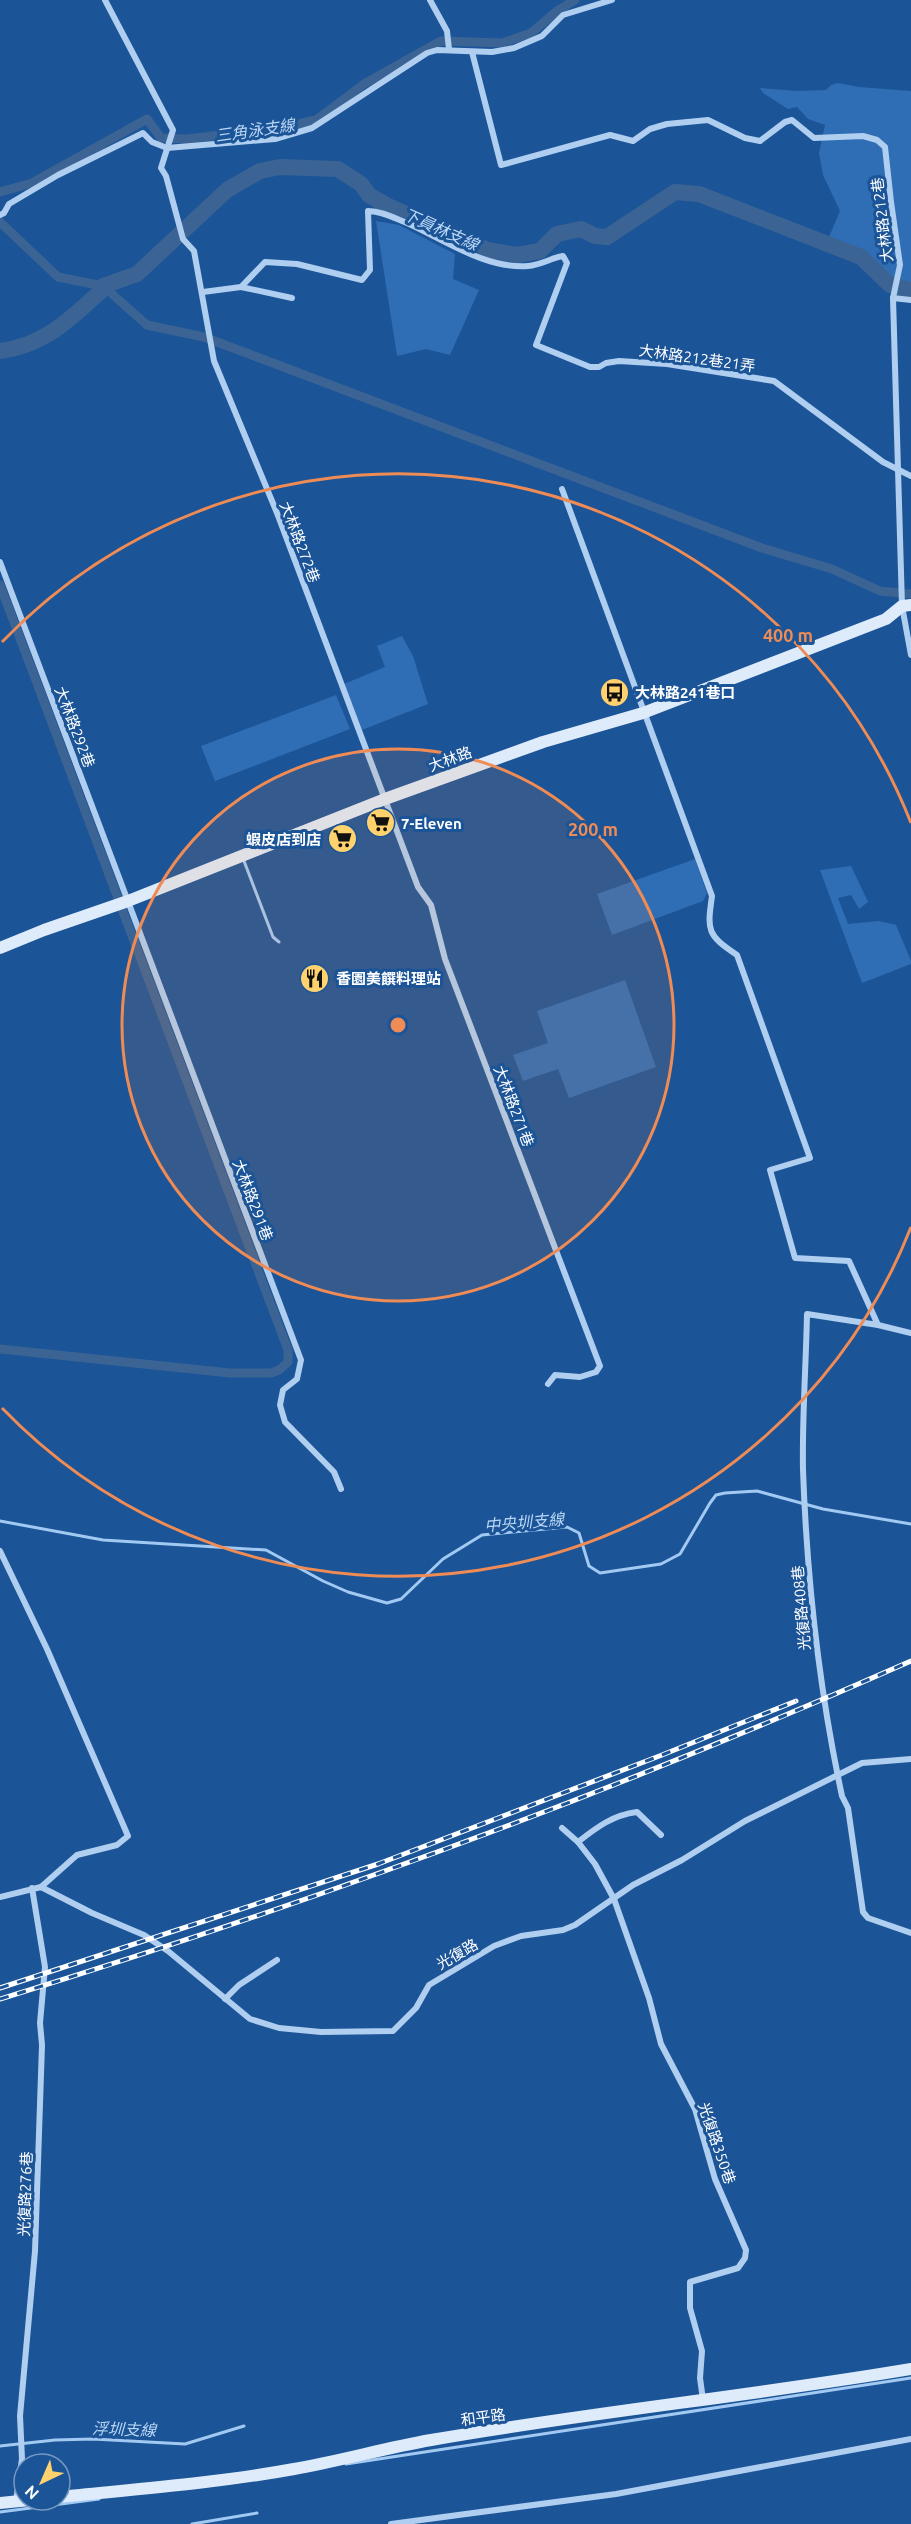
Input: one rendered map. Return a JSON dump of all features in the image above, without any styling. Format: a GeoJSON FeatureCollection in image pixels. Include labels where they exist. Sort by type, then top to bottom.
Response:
{"type":"FeatureCollection","features":[{"type":"Feature","properties":{"kind":"street","name":"大林路272巷"},"geometry":{"type":"LineString","coordinates":[[105,0],[173,130],[161,168],[166,176],[183,239],[194,251],[214,361],[277,513],[384,799]]}},
{"type":"Feature","properties":{"kind":"street"},"geometry":{"type":"LineString","coordinates":[[430,0],[447,31],[449,49]]}},
{"type":"Feature","properties":{"kind":"street"},"geometry":{"type":"LineString","coordinates":[[0,215],[4,213],[9,204],[58,175],[143,133],[152,142],[167,148],[275,139],[312,129],[428,53],[449,49],[492,52],[531,43],[542,36],[563,15],[612,0]]}},
{"type":"Feature","properties":{"kind":"street","name":"大林路212巷"},"geometry":{"type":"LineString","coordinates":[[472,52],[501,165],[610,135],[628,141],[650,129],[667,124],[708,120],[745,138],[760,141],[785,122],[792,120],[814,138],[863,136],[877,140],[885,147],[900,265],[893,298],[899,471],[911,655]]}},
{"type":"Feature","properties":{"kind":"street","name":"大林路212巷21弄"},"geometry":{"type":"LineString","coordinates":[[241,288],[252,273],[265,262],[297,264],[362,280],[370,270],[368,211],[378,211],[470,254],[502,265],[542,264],[563,256],[567,263],[536,345],[590,367],[620,361],[667,364],[774,381],[883,462],[911,476]]}},
{"type":"Feature","properties":{"kind":"street"},"geometry":{"type":"LineString","coordinates":[[202,291],[241,288],[292,298]]}},
{"type":"Feature","properties":{"kind":"street"},"geometry":{"type":"LineString","coordinates":[[893,298],[911,300]]}},
{"type":"Feature","properties":{"kind":"street"},"geometry":{"type":"LineString","coordinates":[[562,489],[712,896],[708,924],[711,932],[722,945],[737,955],[810,1158],[770,1170],[795,1258],[849,1261],[878,1325],[911,1333]]}},
{"type":"Feature","properties":{"kind":"street","name":"大林路292巷"},"geometry":{"type":"LineString","coordinates":[[0,562],[128,901]]}},
{"type":"Feature","properties":{"kind":"street","name":"大林路"},"geometry":{"type":"LineString","coordinates":[[0,948],[128,901],[384,799],[543,742],[643,713],[886,619],[907,605]]}},
{"type":"Feature","properties":{"kind":"street","name":"大林路271巷"},"geometry":{"type":"LineString","coordinates":[[384,799],[418,887],[431,905],[445,959],[600,1366],[596,1372],[580,1377],[555,1375],[548,1384]]}},
{"type":"Feature","properties":{"kind":"street","name":"大林路291巷"},"geometry":{"type":"LineString","coordinates":[[128,901],[302,1360],[297,1379],[284,1390],[280,1405],[285,1422],[334,1472],[341,1489]]}},
{"type":"Feature","properties":{"kind":"street","name":"光復路408巷"},"geometry":{"type":"LineString","coordinates":[[878,1325],[807,1314],[803,1469],[814,1634],[837,1775],[842,1796],[848,1808],[863,1912],[867,1918],[911,1934]]}},
{"type":"Feature","properties":{"kind":"street"},"geometry":{"type":"LineString","coordinates":[[0,1551],[47,1648],[128,1836],[117,1845],[77,1855],[41,1887],[0,1897]]}},
{"type":"Feature","properties":{"kind":"street","name":"光復路"},"geometry":{"type":"LineString","coordinates":[[41,1887],[92,1913],[144,1935],[168,1951],[250,2019],[279,2028],[321,2032],[393,2031],[416,2008],[429,1985],[494,1946],[521,1936],[563,1930],[575,1925],[633,1885],[682,1860],[745,1821],[862,1763],[911,1759]]}},
{"type":"Feature","properties":{"kind":"street"},"geometry":{"type":"LineString","coordinates":[[578,1842],[599,1825],[620,1814],[637,1812],[661,1835]]}},
{"type":"Feature","properties":{"kind":"street"},"geometry":{"type":"LineString","coordinates":[[562,1828],[578,1842],[595,1864],[614,1899]]}},
{"type":"Feature","properties":{"kind":"street","name":"光復路276巷"},"geometry":{"type":"LineString","coordinates":[[20,2452],[20,2415],[35,2251],[42,2045],[40,2023],[45,1967],[32,1888]]}},
{"type":"Feature","properties":{"kind":"street","name":"光復路350巷"},"geometry":{"type":"LineString","coordinates":[[614,1899],[649,1998],[661,2044],[695,2109],[715,2179],[746,2250],[745,2259],[738,2268],[690,2282],[690,2308],[702,2350],[700,2378],[703,2400]]}},
{"type":"Feature","properties":{"kind":"street"},"geometry":{"type":"LineString","coordinates":[[225,1999],[239,1985],[277,1960]]}},
{"type":"Feature","properties":{"kind":"street","name":"和平路"},"geometry":{"type":"LineString","coordinates":[[72,2496],[273,2472],[431,2440],[808,2387],[911,2369]]}},
{"type":"Feature","properties":{"kind":"street"},"geometry":{"type":"LineString","coordinates":[[392,2524],[616,2494],[911,2439]]}},
{"type":"Feature","properties":{"kind":"shaded area"},"geometry":{"type":"Polygon","coordinates":[[[838,83],[911,91],[911,284],[893,279],[863,254],[829,237],[840,211],[823,175],[819,153],[825,125],[808,119],[797,107],[788,109],[763,93],[760,88],[797,91],[826,90],[838,83]]]}},
{"type":"Feature","properties":{"kind":"shaded area"},"geometry":{"type":"Polygon","coordinates":[[[376,221],[399,225],[455,254],[453,279],[479,290],[450,355],[426,349],[397,356],[376,221]]]}},
{"type":"Feature","properties":{"kind":"shaded area"},"geometry":{"type":"Polygon","coordinates":[[[402,636],[413,656],[428,704],[362,730],[344,684],[385,667],[377,646],[402,636]]]}},
{"type":"Feature","properties":{"kind":"shaded area"},"geometry":{"type":"Polygon","coordinates":[[[336,695],[350,729],[215,781],[201,746],[336,695]]]}},
{"type":"Feature","properties":{"kind":"shaded area"},"geometry":{"type":"Polygon","coordinates":[[[695,859],[707,893],[703,901],[612,935],[597,894],[695,859]]]}},
{"type":"Feature","properties":{"kind":"shaded area"},"geometry":{"type":"Polygon","coordinates":[[[851,866],[868,902],[859,909],[851,895],[838,898],[848,924],[879,921],[896,925],[911,961],[911,964],[862,983],[820,870],[851,866]]]}},
{"type":"Feature","properties":{"kind":"shaded area"},"geometry":{"type":"Polygon","coordinates":[[[625,980],[656,1067],[569,1098],[558,1069],[523,1081],[513,1055],[548,1043],[537,1011],[625,980]]]}},
{"type":"Feature","properties":{"kind":"waterway","name":"三角泳支線"},"geometry":{"type":"LineString","coordinates":[[0,192],[32,183],[147,119],[161,138],[187,139],[280,128],[316,120],[364,84],[441,41],[502,43],[531,33],[557,11],[575,0]]}},
{"type":"Feature","properties":{"kind":"waterway","name":"下員林支線"},"geometry":{"type":"LineString","coordinates":[[0,351],[30,343],[55,330],[101,291],[103,286],[137,274],[227,190],[260,171],[280,167],[338,169],[361,184],[369,195],[386,205],[488,250],[517,255],[540,251],[557,234],[581,229],[595,236],[607,237],[675,192],[699,194],[861,257],[890,285],[911,290]]}},
{"type":"Feature","properties":{"kind":"waterway"},"geometry":{"type":"LineString","coordinates":[[0,222],[58,277],[103,286],[147,325],[204,337],[762,548],[832,569],[880,591],[911,594]]}},
{"type":"Feature","properties":{"kind":"waterway"},"geometry":{"type":"LineString","coordinates":[[0,585],[288,1350],[288,1362],[279,1370],[271,1373],[230,1373],[0,1349]]}},
{"type":"Feature","properties":{"kind":"waterway"},"geometry":{"type":"LineString","coordinates":[[244,861],[273,937],[279,942]]}},
{"type":"Feature","properties":{"kind":"waterway","name":"中央圳支線"},"geometry":{"type":"LineString","coordinates":[[0,1521],[103,1540],[266,1550],[348,1592],[387,1603],[401,1599],[443,1559],[482,1535],[567,1527],[579,1533],[589,1566],[600,1573],[661,1564],[680,1554],[710,1503],[716,1495],[725,1493],[757,1491],[823,1509],[911,1524]]}},
{"type":"Feature","properties":{"kind":"waterway"},"geometry":{"type":"LineString","coordinates":[[346,2464],[911,2378]]}},
{"type":"Feature","properties":{"kind":"waterway","name":"浮圳支線"},"geometry":{"type":"LineString","coordinates":[[0,2446],[55,2440],[93,2439],[185,2444],[244,2426]]}},
{"type":"Feature","properties":{"kind":"waterway"},"geometry":{"type":"LineString","coordinates":[[0,2512],[99,2499]]}},
{"type":"Feature","properties":{"kind":"waterway"},"geometry":{"type":"LineString","coordinates":[[192,2524],[257,2513]]}},
{"type":"Feature","properties":{"kind":"railway"},"geometry":{"type":"LineString","coordinates":[[0,1999],[231,1925],[460,1844],[687,1756],[911,1661]]}},
{"type":"Feature","properties":{"kind":"railway"},"geometry":{"type":"LineString","coordinates":[[0,1988],[378,1864],[796,1701]]}},
{"type":"Feature","properties":{"kind":"place","name":"大林路241巷口"},"geometry":{"type":"Point","coordinates":[614,692]}},
{"type":"Feature","properties":{"kind":"place","name":"7-Eleven"},"geometry":{"type":"Point","coordinates":[380,823]}},
{"type":"Feature","properties":{"kind":"place","name":"蝦皮店到店"},"geometry":{"type":"Point","coordinates":[342,839]}},
{"type":"Feature","properties":{"kind":"place","name":"香園美饌料理站"},"geometry":{"type":"Point","coordinates":[315,978]}}]}
